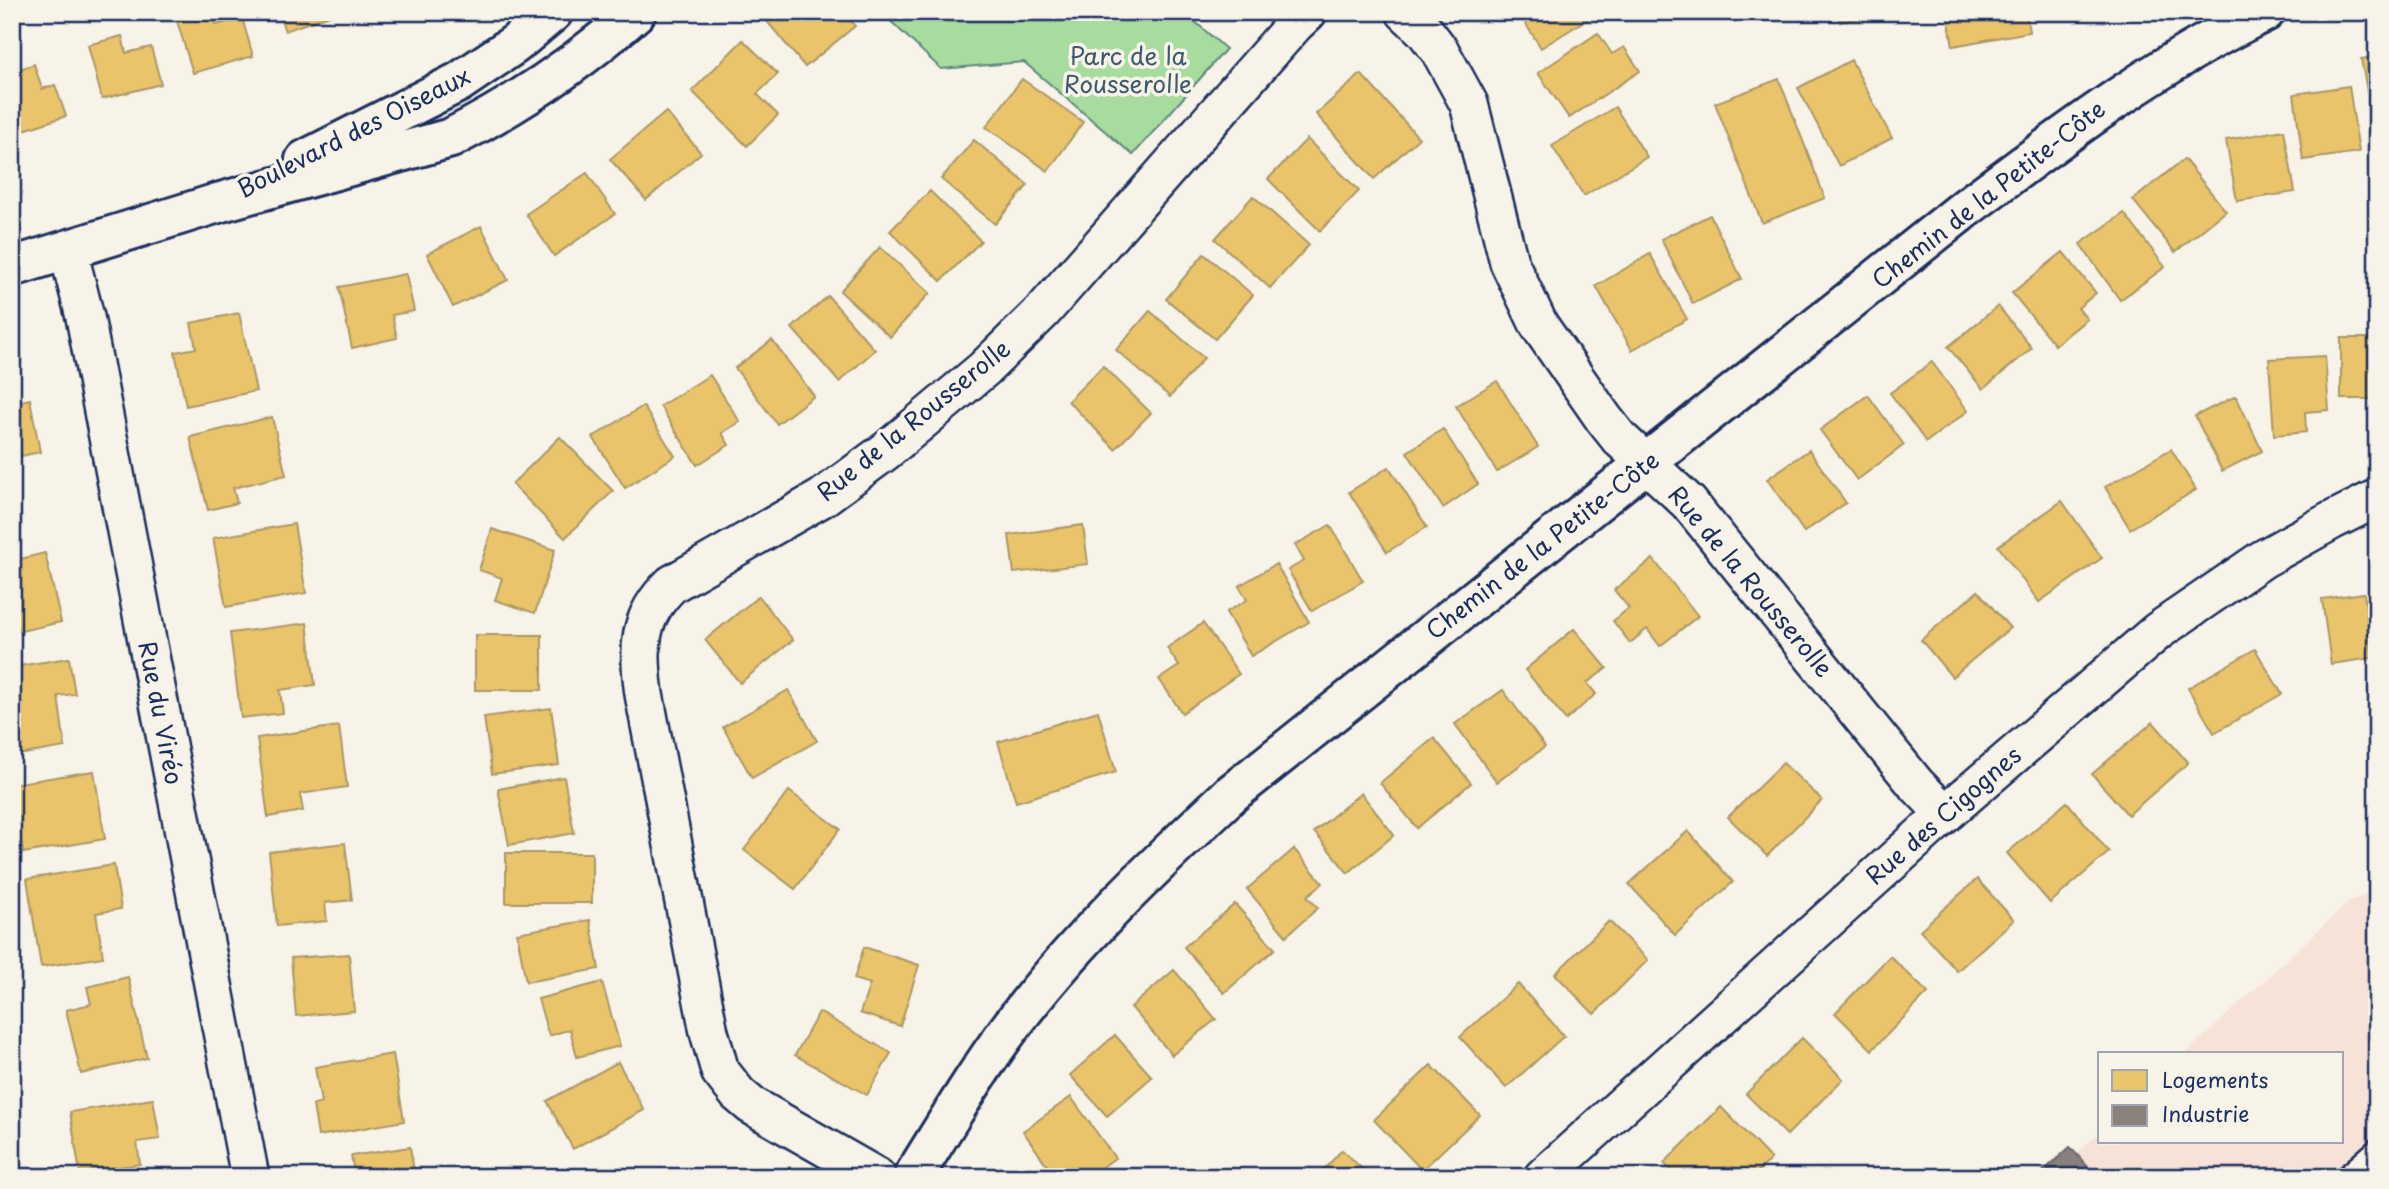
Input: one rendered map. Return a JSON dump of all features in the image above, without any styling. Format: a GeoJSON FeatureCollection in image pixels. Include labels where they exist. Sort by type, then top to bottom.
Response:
{"type":"FeatureCollection","features":[{"type":"Feature","properties":{"kind":"street","name":"Boulevard des Oiseaux"},"geometry":{"type":"LineString","coordinates":[[221,202],[439,93],[515,44],[554,12]]}},
{"type":"Feature","properties":{"kind":"street","name":"Boulevard des Oiseaux"},"geometry":{"type":"LineString","coordinates":[[12,267],[221,202],[451,138],[539,88],[636,12]]}},
{"type":"Feature","properties":{"kind":"street","name":"Rue de la Rousserolle"},"geometry":{"type":"LineString","coordinates":[[877,1177],[751,1105],[729,1084],[720,1071],[709,1032],[644,694],[640,652],[646,619],[657,600],[672,584],[822,498],[886,451],[984,369],[1043,311],[1308,12]]}},
{"type":"Feature","properties":{"kind":"street","name":"Rue de la Rousserolle"},"geometry":{"type":"LineString","coordinates":[[1405,12],[1424,30],[1440,51],[1469,104],[1508,262],[1539,325],[1619,438],[1689,503],[1915,783],[1945,814]]}},
{"type":"Feature","properties":{"kind":"street","name":"Chemin de la Petite-Côte"},"geometry":{"type":"LineString","coordinates":[[914,1177],[981,1070],[1013,1023],[1049,978],[1096,925],[1231,794],[1967,207],[2066,133],[2167,65],[2265,12]]}},
{"type":"Feature","properties":{"kind":"street","name":"Rue du Viréo"},"geometry":{"type":"LineString","coordinates":[[68,250],[85,317],[250,1177]]}},
{"type":"Feature","properties":{"kind":"street","name":"Rue des Cigognes"},"geometry":{"type":"LineString","coordinates":[[1543,1177],[1945,814],[2158,631],[2263,559],[2377,498]]}},
{"type":"Feature","properties":{"kind":"lane"},"geometry":{"type":"LineString","coordinates":[[2344,1177],[2377,1148]]}},
{"type":"Feature","properties":{"kind":"shaded area"},"geometry":{"type":"Polygon","coordinates":[[[2377,889],[2377,1177],[2052,1177],[2098,1134],[2098,1144],[2344,1144],[2344,1052],[2187,1052],[2348,903],[2377,889]]]}},
{"type":"Feature","properties":{"kind":"green space","name":"Parc de la Rousserolle"},"geometry":{"type":"Polygon","coordinates":[[[881,12],[1184,12],[1226,49],[1133,155],[1024,62],[941,69],[881,12]]]}},
{"type":"Feature","properties":{"kind":"building: Logements"},"geometry":{"type":"Polygon","coordinates":[[[212,12],[216,25],[242,18],[253,56],[193,73],[177,21],[212,12]]]}},
{"type":"Feature","properties":{"kind":"building: Logements"},"geometry":{"type":"Polygon","coordinates":[[[278,12],[338,12],[285,31],[278,12]]]}},
{"type":"Feature","properties":{"kind":"building: Logements"},"geometry":{"type":"Polygon","coordinates":[[[844,12],[855,26],[805,67],[761,14],[844,12]]]}},
{"type":"Feature","properties":{"kind":"building: Logements"},"geometry":{"type":"Polygon","coordinates":[[[1518,12],[1599,12],[1541,48],[1518,12]]]}},
{"type":"Feature","properties":{"kind":"building: Logements"},"geometry":{"type":"Polygon","coordinates":[[[1838,12],[1896,12],[1840,22],[1838,12]]]}},
{"type":"Feature","properties":{"kind":"building: Logements"},"geometry":{"type":"Polygon","coordinates":[[[1947,12],[2026,12],[2029,32],[1953,46],[1947,12]]]}},
{"type":"Feature","properties":{"kind":"building: Logements"},"geometry":{"type":"Polygon","coordinates":[[[1598,33],[1612,54],[1624,47],[1640,71],[1569,118],[1538,73],[1598,33]]]}},
{"type":"Feature","properties":{"kind":"building: Logements"},"geometry":{"type":"Polygon","coordinates":[[[122,36],[126,53],[151,47],[161,84],[102,99],[88,45],[122,36]]]}},
{"type":"Feature","properties":{"kind":"building: Logements"},"geometry":{"type":"Polygon","coordinates":[[[743,40],[778,74],[757,94],[778,115],[747,146],[692,91],[743,40]]]}},
{"type":"Feature","properties":{"kind":"building: Logements"},"geometry":{"type":"Polygon","coordinates":[[[2377,56],[2377,116],[2372,117],[2361,59],[2377,56]]]}},
{"type":"Feature","properties":{"kind":"building: Logements"},"geometry":{"type":"Polygon","coordinates":[[[1851,60],[1892,138],[1839,166],[1798,88],[1851,60]]]}},
{"type":"Feature","properties":{"kind":"building: Logements"},"geometry":{"type":"Polygon","coordinates":[[[34,64],[42,89],[55,85],[66,116],[18,132],[12,116],[12,72],[34,64]]]}},
{"type":"Feature","properties":{"kind":"building: Logements"},"geometry":{"type":"Polygon","coordinates":[[[1361,74],[1419,138],[1374,179],[1316,114],[1361,74]]]}},
{"type":"Feature","properties":{"kind":"building: Logements"},"geometry":{"type":"Polygon","coordinates":[[[1022,79],[1083,122],[1048,171],[986,127],[1022,79]]]}},
{"type":"Feature","properties":{"kind":"building: Logements"},"geometry":{"type":"Polygon","coordinates":[[[1779,79],[1825,198],[1762,223],[1715,103],[1779,79]]]}},
{"type":"Feature","properties":{"kind":"building: Logements"},"geometry":{"type":"Polygon","coordinates":[[[2349,86],[2359,152],[2303,160],[2294,94],[2349,86]]]}},
{"type":"Feature","properties":{"kind":"building: Logements"},"geometry":{"type":"Polygon","coordinates":[[[1615,107],[1647,157],[1584,196],[1552,146],[1615,107]]]}},
{"type":"Feature","properties":{"kind":"building: Logements"},"geometry":{"type":"Polygon","coordinates":[[[666,112],[701,153],[646,200],[610,159],[666,112]]]}},
{"type":"Feature","properties":{"kind":"building: Logements"},"geometry":{"type":"Polygon","coordinates":[[[2284,130],[2295,192],[2237,201],[2226,140],[2284,130]]]}},
{"type":"Feature","properties":{"kind":"building: Logements"},"geometry":{"type":"Polygon","coordinates":[[[1307,139],[1359,191],[1320,231],[1268,179],[1307,139]]]}},
{"type":"Feature","properties":{"kind":"building: Logements"},"geometry":{"type":"Polygon","coordinates":[[[974,140],[1028,185],[995,224],[941,179],[974,140]]]}},
{"type":"Feature","properties":{"kind":"building: Logements"},"geometry":{"type":"Polygon","coordinates":[[[2184,159],[2226,211],[2175,252],[2133,200],[2184,159]]]}},
{"type":"Feature","properties":{"kind":"building: Logements"},"geometry":{"type":"Polygon","coordinates":[[[587,173],[615,214],[554,256],[526,214],[587,173]]]}},
{"type":"Feature","properties":{"kind":"building: Logements"},"geometry":{"type":"Polygon","coordinates":[[[930,191],[981,241],[941,281],[890,231],[930,191]]]}},
{"type":"Feature","properties":{"kind":"building: Logements"},"geometry":{"type":"Polygon","coordinates":[[[1253,196],[1309,245],[1270,288],[1215,239],[1253,196]]]}},
{"type":"Feature","properties":{"kind":"building: Logements"},"geometry":{"type":"Polygon","coordinates":[[[2124,213],[2165,267],[2120,300],[2080,244],[2124,213]]]}},
{"type":"Feature","properties":{"kind":"building: Logements"},"geometry":{"type":"Polygon","coordinates":[[[1710,215],[1742,279],[1693,304],[1661,239],[1710,215]]]}},
{"type":"Feature","properties":{"kind":"building: Logements"},"geometry":{"type":"Polygon","coordinates":[[[481,226],[508,280],[453,307],[427,254],[481,226]]]}},
{"type":"Feature","properties":{"kind":"building: Logements"},"geometry":{"type":"Polygon","coordinates":[[[880,247],[930,293],[890,337],[840,291],[880,247]]]}},
{"type":"Feature","properties":{"kind":"building: Logements"},"geometry":{"type":"Polygon","coordinates":[[[2063,252],[2096,293],[2078,308],[2087,319],[2055,345],[2012,293],[2063,252]]]}},
{"type":"Feature","properties":{"kind":"building: Logements"},"geometry":{"type":"Polygon","coordinates":[[[1204,254],[1253,295],[1215,339],[1166,299],[1204,254]]]}},
{"type":"Feature","properties":{"kind":"building: Logements"},"geometry":{"type":"Polygon","coordinates":[[[1650,254],[1687,319],[1632,350],[1596,286],[1650,254]]]}},
{"type":"Feature","properties":{"kind":"building: Logements"},"geometry":{"type":"Polygon","coordinates":[[[406,274],[414,311],[392,315],[397,338],[352,348],[339,287],[406,274]]]}},
{"type":"Feature","properties":{"kind":"building: Logements"},"geometry":{"type":"Polygon","coordinates":[[[828,296],[875,350],[839,382],[792,328],[828,296]]]}},
{"type":"Feature","properties":{"kind":"building: Logements"},"geometry":{"type":"Polygon","coordinates":[[[1998,306],[2032,348],[1983,389],[1948,347],[1998,306]]]}},
{"type":"Feature","properties":{"kind":"building: Logements"},"geometry":{"type":"Polygon","coordinates":[[[1150,311],[1204,358],[1170,397],[1116,350],[1150,311]]]}},
{"type":"Feature","properties":{"kind":"building: Logements"},"geometry":{"type":"Polygon","coordinates":[[[239,313],[256,391],[186,406],[175,352],[196,348],[191,323],[239,313]]]}},
{"type":"Feature","properties":{"kind":"building: Logements"},"geometry":{"type":"Polygon","coordinates":[[[2341,338],[2377,338],[2377,399],[2341,399],[2341,338]]]}},
{"type":"Feature","properties":{"kind":"building: Logements"},"geometry":{"type":"Polygon","coordinates":[[[772,340],[814,396],[777,424],[735,368],[772,340]]]}},
{"type":"Feature","properties":{"kind":"building: Logements"},"geometry":{"type":"Polygon","coordinates":[[[2325,356],[2329,410],[2305,412],[2306,432],[2274,435],[2269,359],[2325,356]]]}},
{"type":"Feature","properties":{"kind":"building: Logements"},"geometry":{"type":"Polygon","coordinates":[[[1932,362],[1968,411],[1926,442],[1890,393],[1932,362]]]}},
{"type":"Feature","properties":{"kind":"building: Logements"},"geometry":{"type":"Polygon","coordinates":[[[1103,366],[1151,413],[1115,449],[1068,401],[1103,366]]]}},
{"type":"Feature","properties":{"kind":"building: Logements"},"geometry":{"type":"Polygon","coordinates":[[[710,375],[740,422],[722,433],[729,445],[697,465],[660,406],[710,375]]]}},
{"type":"Feature","properties":{"kind":"building: Logements"},"geometry":{"type":"Polygon","coordinates":[[[1497,381],[1538,447],[1497,472],[1456,406],[1497,381]]]}},
{"type":"Feature","properties":{"kind":"building: Logements"},"geometry":{"type":"Polygon","coordinates":[[[1868,395],[1904,445],[1857,480],[1820,430],[1868,395]]]}},
{"type":"Feature","properties":{"kind":"building: Logements"},"geometry":{"type":"Polygon","coordinates":[[[2236,396],[2262,451],[2222,471],[2195,416],[2236,396]]]}},
{"type":"Feature","properties":{"kind":"building: Logements"},"geometry":{"type":"Polygon","coordinates":[[[30,399],[40,452],[12,458],[12,403],[30,399]]]}},
{"type":"Feature","properties":{"kind":"building: Logements"},"geometry":{"type":"Polygon","coordinates":[[[643,406],[675,456],[625,488],[593,437],[643,406]]]}},
{"type":"Feature","properties":{"kind":"building: Logements"},"geometry":{"type":"Polygon","coordinates":[[[272,417],[286,475],[233,488],[237,503],[208,510],[190,437],[272,417]]]}},
{"type":"Feature","properties":{"kind":"building: Logements"},"geometry":{"type":"Polygon","coordinates":[[[1443,429],[1478,484],[1443,508],[1407,452],[1443,429]]]}},
{"type":"Feature","properties":{"kind":"building: Logements"},"geometry":{"type":"Polygon","coordinates":[[[560,437],[613,491],[565,538],[512,484],[560,437]]]}},
{"type":"Feature","properties":{"kind":"building: Logements"},"geometry":{"type":"Polygon","coordinates":[[[2171,449],[2196,490],[2130,529],[2105,487],[2171,449]]]}},
{"type":"Feature","properties":{"kind":"building: Logements"},"geometry":{"type":"Polygon","coordinates":[[[1809,450],[1846,503],[1804,532],[1767,479],[1809,450]]]}},
{"type":"Feature","properties":{"kind":"building: Logements"},"geometry":{"type":"Polygon","coordinates":[[[1389,467],[1427,527],[1387,552],[1349,492],[1389,467]]]}},
{"type":"Feature","properties":{"kind":"building: Logements"},"geometry":{"type":"Polygon","coordinates":[[[2062,501],[2102,558],[2039,602],[1998,546],[2062,501]]]}},
{"type":"Feature","properties":{"kind":"building: Logements"},"geometry":{"type":"Polygon","coordinates":[[[294,524],[306,593],[226,607],[213,538],[294,524]]]}},
{"type":"Feature","properties":{"kind":"building: Logements"},"geometry":{"type":"Polygon","coordinates":[[[1083,525],[1088,564],[1014,573],[1009,535],[1083,525]]]}},
{"type":"Feature","properties":{"kind":"building: Logements"},"geometry":{"type":"Polygon","coordinates":[[[1330,525],[1363,581],[1312,611],[1288,570],[1304,561],[1295,545],[1330,525]]]}},
{"type":"Feature","properties":{"kind":"building: Logements"},"geometry":{"type":"Polygon","coordinates":[[[492,529],[555,550],[535,613],[495,600],[502,578],[479,570],[492,529]]]}},
{"type":"Feature","properties":{"kind":"building: Logements"},"geometry":{"type":"Polygon","coordinates":[[[45,553],[61,622],[12,633],[12,561],[45,553]]]}},
{"type":"Feature","properties":{"kind":"building: Logements"},"geometry":{"type":"Polygon","coordinates":[[[1653,559],[1698,616],[1660,646],[1647,629],[1630,643],[1613,621],[1629,608],[1614,590],[1653,559]]]}},
{"type":"Feature","properties":{"kind":"building: Logements"},"geometry":{"type":"Polygon","coordinates":[[[1276,564],[1309,622],[1251,656],[1226,612],[1247,600],[1239,586],[1276,564]]]}},
{"type":"Feature","properties":{"kind":"building: Logements"},"geometry":{"type":"Polygon","coordinates":[[[1978,591],[2010,628],[1952,677],[1921,640],[1978,591]]]}},
{"type":"Feature","properties":{"kind":"building: Logements"},"geometry":{"type":"Polygon","coordinates":[[[2364,593],[2373,658],[2331,664],[2322,599],[2364,593]]]}},
{"type":"Feature","properties":{"kind":"building: Logements"},"geometry":{"type":"Polygon","coordinates":[[[759,596],[793,640],[740,683],[705,640],[759,596]]]}},
{"type":"Feature","properties":{"kind":"building: Logements"},"geometry":{"type":"Polygon","coordinates":[[[307,623],[315,685],[280,690],[283,713],[241,718],[230,633],[307,623]]]}},
{"type":"Feature","properties":{"kind":"building: Logements"},"geometry":{"type":"Polygon","coordinates":[[[1203,623],[1239,674],[1182,713],[1159,679],[1179,666],[1167,648],[1203,623]]]}},
{"type":"Feature","properties":{"kind":"building: Logements"},"geometry":{"type":"Polygon","coordinates":[[[1574,629],[1607,668],[1587,683],[1596,694],[1566,720],[1525,670],[1574,629]]]}},
{"type":"Feature","properties":{"kind":"building: Logements"},"geometry":{"type":"Polygon","coordinates":[[[475,635],[542,635],[542,690],[475,690],[475,635]]]}},
{"type":"Feature","properties":{"kind":"building: Logements"},"geometry":{"type":"Polygon","coordinates":[[[2255,649],[2282,694],[2214,733],[2188,688],[2255,649]]]}},
{"type":"Feature","properties":{"kind":"building: Logements"},"geometry":{"type":"Polygon","coordinates":[[[69,658],[75,694],[58,696],[65,747],[12,756],[12,667],[69,658]]]}},
{"type":"Feature","properties":{"kind":"building: Logements"},"geometry":{"type":"Polygon","coordinates":[[[788,690],[817,741],[752,778],[723,727],[788,690]]]}},
{"type":"Feature","properties":{"kind":"building: Logements"},"geometry":{"type":"Polygon","coordinates":[[[1503,690],[1545,747],[1497,782],[1455,724],[1503,690]]]}},
{"type":"Feature","properties":{"kind":"building: Logements"},"geometry":{"type":"Polygon","coordinates":[[[551,708],[559,765],[492,774],[484,717],[551,708]]]}},
{"type":"Feature","properties":{"kind":"building: Logements"},"geometry":{"type":"Polygon","coordinates":[[[1098,711],[1116,772],[1016,802],[998,742],[1098,711]]]}},
{"type":"Feature","properties":{"kind":"building: Logements"},"geometry":{"type":"Polygon","coordinates":[[[2153,722],[2188,763],[2128,815],[2092,774],[2153,722]]]}},
{"type":"Feature","properties":{"kind":"building: Logements"},"geometry":{"type":"Polygon","coordinates":[[[339,726],[347,787],[300,794],[303,811],[268,817],[257,738],[339,726]]]}},
{"type":"Feature","properties":{"kind":"building: Logements"},"geometry":{"type":"Polygon","coordinates":[[[1434,738],[1471,783],[1417,828],[1380,783],[1434,738]]]}},
{"type":"Feature","properties":{"kind":"building: Logements"},"geometry":{"type":"Polygon","coordinates":[[[1783,763],[1822,800],[1767,856],[1728,817],[1783,763]]]}},
{"type":"Feature","properties":{"kind":"building: Logements"},"geometry":{"type":"Polygon","coordinates":[[[94,771],[105,839],[23,853],[12,784],[94,771]]]}},
{"type":"Feature","properties":{"kind":"building: Logements"},"geometry":{"type":"Polygon","coordinates":[[[564,777],[574,833],[509,845],[498,789],[564,777]]]}},
{"type":"Feature","properties":{"kind":"building: Logements"},"geometry":{"type":"Polygon","coordinates":[[[789,791],[840,829],[795,889],[744,850],[789,791]]]}},
{"type":"Feature","properties":{"kind":"building: Logements"},"geometry":{"type":"Polygon","coordinates":[[[1361,793],[1394,835],[1348,873],[1314,832],[1361,793]]]}},
{"type":"Feature","properties":{"kind":"building: Logements"},"geometry":{"type":"Polygon","coordinates":[[[2067,802],[2109,852],[2050,903],[2007,853],[2067,802]]]}},
{"type":"Feature","properties":{"kind":"building: Logements"},"geometry":{"type":"Polygon","coordinates":[[[1688,831],[1733,882],[1675,935],[1629,884],[1688,831]]]}},
{"type":"Feature","properties":{"kind":"building: Logements"},"geometry":{"type":"Polygon","coordinates":[[[345,843],[352,900],[325,903],[327,921],[277,926],[269,852],[345,843]]]}},
{"type":"Feature","properties":{"kind":"building: Logements"},"geometry":{"type":"Polygon","coordinates":[[[1294,849],[1323,883],[1307,896],[1318,908],[1286,936],[1247,889],[1294,849]]]}},
{"type":"Feature","properties":{"kind":"building: Logements"},"geometry":{"type":"Polygon","coordinates":[[[506,853],[592,853],[592,903],[506,903],[506,853]]]}},
{"type":"Feature","properties":{"kind":"building: Logements"},"geometry":{"type":"Polygon","coordinates":[[[114,865],[121,909],[96,913],[103,957],[41,967],[27,879],[114,865]]]}},
{"type":"Feature","properties":{"kind":"building: Logements"},"geometry":{"type":"Polygon","coordinates":[[[1977,879],[2014,920],[1957,971],[1920,930],[1977,879]]]}},
{"type":"Feature","properties":{"kind":"building: Logements"},"geometry":{"type":"Polygon","coordinates":[[[1235,904],[1275,949],[1224,993],[1184,947],[1235,904]]]}},
{"type":"Feature","properties":{"kind":"building: Logements"},"geometry":{"type":"Polygon","coordinates":[[[590,920],[599,969],[526,982],[517,933],[590,920]]]}},
{"type":"Feature","properties":{"kind":"building: Logements"},"geometry":{"type":"Polygon","coordinates":[[[1609,921],[1648,960],[1594,1014],[1555,974],[1609,921]]]}},
{"type":"Feature","properties":{"kind":"building: Logements"},"geometry":{"type":"Polygon","coordinates":[[[864,947],[919,965],[900,1026],[860,1013],[870,984],[854,979],[864,947]]]}},
{"type":"Feature","properties":{"kind":"building: Logements"},"geometry":{"type":"Polygon","coordinates":[[[349,954],[354,1011],[296,1016],[291,958],[349,954]]]}},
{"type":"Feature","properties":{"kind":"building: Logements"},"geometry":{"type":"Polygon","coordinates":[[[1890,956],[1928,993],[1872,1050],[1835,1013],[1890,956]]]}},
{"type":"Feature","properties":{"kind":"building: Logements"},"geometry":{"type":"Polygon","coordinates":[[[1174,970],[1216,1019],[1172,1055],[1131,1007],[1174,970]]]}},
{"type":"Feature","properties":{"kind":"building: Logements"},"geometry":{"type":"Polygon","coordinates":[[[128,977],[147,1058],[81,1074],[66,1010],[91,1004],[87,987],[128,977]]]}},
{"type":"Feature","properties":{"kind":"building: Logements"},"geometry":{"type":"Polygon","coordinates":[[[602,982],[620,1046],[577,1057],[570,1029],[549,1036],[538,999],[602,982]]]}},
{"type":"Feature","properties":{"kind":"building: Logements"},"geometry":{"type":"Polygon","coordinates":[[[1518,984],[1564,1036],[1506,1088],[1460,1037],[1518,984]]]}},
{"type":"Feature","properties":{"kind":"building: Logements"},"geometry":{"type":"Polygon","coordinates":[[[819,1012],[891,1053],[867,1095],[795,1055],[819,1012]]]}},
{"type":"Feature","properties":{"kind":"building: Logements"},"geometry":{"type":"Polygon","coordinates":[[[1115,1035],[1152,1077],[1107,1116],[1070,1075],[1115,1035]]]}},
{"type":"Feature","properties":{"kind":"building: Logements"},"geometry":{"type":"Polygon","coordinates":[[[1802,1038],[1843,1079],[1787,1135],[1746,1094],[1802,1038]]]}},
{"type":"Feature","properties":{"kind":"building: Logements"},"geometry":{"type":"Polygon","coordinates":[[[393,1054],[404,1121],[318,1136],[313,1105],[321,1103],[315,1067],[393,1054]]]}},
{"type":"Feature","properties":{"kind":"building: Logements"},"geometry":{"type":"Polygon","coordinates":[[[618,1062],[644,1110],[573,1149],[547,1101],[618,1062]]]}},
{"type":"Feature","properties":{"kind":"building: Logements"},"geometry":{"type":"Polygon","coordinates":[[[1431,1065],[1480,1115],[1422,1170],[1374,1120],[1431,1065]]]}},
{"type":"Feature","properties":{"kind":"building: Logements"},"geometry":{"type":"Polygon","coordinates":[[[1071,1097],[1115,1158],[1088,1177],[1055,1177],[1023,1131],[1071,1097]]]}},
{"type":"Feature","properties":{"kind":"building: Logements"},"geometry":{"type":"Polygon","coordinates":[[[153,1099],[160,1139],[137,1142],[140,1164],[80,1173],[70,1112],[153,1099]]]}},
{"type":"Feature","properties":{"kind":"building: Logements"},"geometry":{"type":"Polygon","coordinates":[[[1721,1107],[1771,1159],[1753,1177],[1677,1177],[1664,1163],[1721,1107]]]}},
{"type":"Feature","properties":{"kind":"building: Logements"},"geometry":{"type":"Polygon","coordinates":[[[410,1147],[415,1177],[327,1177],[354,1172],[351,1156],[410,1147]]]}},
{"type":"Feature","properties":{"kind":"building: Logements"},"geometry":{"type":"Polygon","coordinates":[[[1342,1150],[1371,1177],[1317,1177],[1342,1150]]]}},
{"type":"Feature","properties":{"kind":"building: Industrie"},"geometry":{"type":"Polygon","coordinates":[[[2070,1147],[2097,1177],[2037,1177],[2070,1147]]]}}]}
